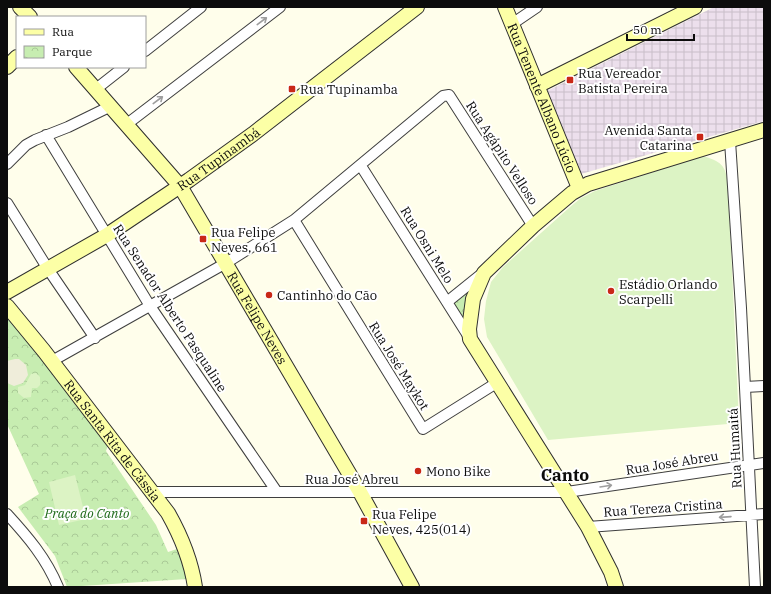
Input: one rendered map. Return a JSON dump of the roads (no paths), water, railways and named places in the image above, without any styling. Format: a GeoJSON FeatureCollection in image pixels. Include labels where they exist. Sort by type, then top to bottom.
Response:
{"type":"FeatureCollection","features":[{"type":"Feature","properties":{"kind":"street"},"geometry":{"type":"LineString","coordinates":[[20,7],[29,16]]}},
{"type":"Feature","properties":{"kind":"street"},"geometry":{"type":"LineString","coordinates":[[146,50],[201,7]]}},
{"type":"Feature","properties":{"kind":"street"},"geometry":{"type":"LineString","coordinates":[[127,124],[280,7]]}},
{"type":"Feature","properties":{"kind":"street","name":"Rua Tupinambá"},"geometry":{"type":"LineString","coordinates":[[7,292],[107,235],[180,186],[253,134],[417,7]]}},
{"type":"Feature","properties":{"kind":"street","name":"Rua Tenente Albano Lúcio"},"geometry":{"type":"LineString","coordinates":[[505,7],[579,188]]}},
{"type":"Feature","properties":{"kind":"street"},"geometry":{"type":"LineString","coordinates":[[512,24],[537,7]]}},
{"type":"Feature","properties":{"kind":"street"},"geometry":{"type":"LineString","coordinates":[[537,86],[689,9]]}},
{"type":"Feature","properties":{"kind":"street"},"geometry":{"type":"LineString","coordinates":[[7,67],[16,58]]}},
{"type":"Feature","properties":{"kind":"street","name":"Rua Felipe Neves"},"geometry":{"type":"LineString","coordinates":[[77,68],[180,186],[360,492],[412,587]]}},
{"type":"Feature","properties":{"kind":"street"},"geometry":{"type":"LineString","coordinates":[[96,89],[123,68]]}},
{"type":"Feature","properties":{"kind":"street","name":"Rua Agápito Velloso"},"geometry":{"type":"LineString","coordinates":[[361,166],[443,96],[449,95],[533,226]]}},
{"type":"Feature","properties":{"kind":"street"},"geometry":{"type":"LineString","coordinates":[[7,164],[26,145],[111,106]]}},
{"type":"Feature","properties":{"kind":"street"},"geometry":{"type":"LineString","coordinates":[[447,302],[484,273],[533,226],[579,188],[764,130]]}},
{"type":"Feature","properties":{"kind":"street","name":"Rua Senador Alberto Pasqualine"},"geometry":{"type":"LineString","coordinates":[[46,135],[150,306],[277,492]]}},
{"type":"Feature","properties":{"kind":"street","name":"Rua Humaitá"},"geometry":{"type":"LineString","coordinates":[[730,141],[741,308],[754,587]]}},
{"type":"Feature","properties":{"kind":"street"},"geometry":{"type":"LineString","coordinates":[[52,361],[226,263],[294,220],[361,166]]}},
{"type":"Feature","properties":{"kind":"street","name":"Rua Osni Melo"},"geometry":{"type":"LineString","coordinates":[[361,166],[470,339]]}},
{"type":"Feature","properties":{"kind":"street"},"geometry":{"type":"LineString","coordinates":[[7,203],[48,269],[95,338]]}},
{"type":"Feature","properties":{"kind":"street","name":"Rua José Maykot"},"geometry":{"type":"LineString","coordinates":[[294,220],[422,429],[498,382]]}},
{"type":"Feature","properties":{"kind":"street"},"geometry":{"type":"LineString","coordinates":[[484,273],[473,299],[469,329],[470,339],[588,527],[611,572],[616,587]]}},
{"type":"Feature","properties":{"kind":"street","name":"Rua Santa Rita de Cássia"},"geometry":{"type":"LineString","coordinates":[[7,306],[52,361],[168,513],[183,541],[190,563],[195,587]]}},
{"type":"Feature","properties":{"kind":"street"},"geometry":{"type":"LineString","coordinates":[[745,387],[764,386]]}},
{"type":"Feature","properties":{"kind":"street","name":"Rua José Abreu"},"geometry":{"type":"LineString","coordinates":[[153,492],[567,492],[764,463]]}},
{"type":"Feature","properties":{"kind":"street"},"geometry":{"type":"LineString","coordinates":[[7,514],[39,550],[51,568],[58,587]]}},
{"type":"Feature","properties":{"kind":"street","name":"Rua Tereza Cristina"},"geometry":{"type":"LineString","coordinates":[[588,527],[764,514]]}},
{"type":"Feature","properties":{"kind":"place","name":"Rua Vereador Batista Pereira"},"geometry":{"type":"Point","coordinates":[570,80]}},
{"type":"Feature","properties":{"kind":"place","name":"Rua Tupinamba"},"geometry":{"type":"Point","coordinates":[292,89]}},
{"type":"Feature","properties":{"kind":"place","name":"Avenida Santa Catarina"},"geometry":{"type":"Point","coordinates":[700,137]}},
{"type":"Feature","properties":{"kind":"place","name":"Rua Felipe Neves, 661"},"geometry":{"type":"Point","coordinates":[203,239]}},
{"type":"Feature","properties":{"kind":"place","name":"Estádio Orlando Scarpelli"},"geometry":{"type":"Point","coordinates":[611,291]}},
{"type":"Feature","properties":{"kind":"place","name":"Cantinho do Cão"},"geometry":{"type":"Point","coordinates":[269,295]}},
{"type":"Feature","properties":{"kind":"place","name":"Mono Bike"},"geometry":{"type":"Point","coordinates":[418,471]}},
{"type":"Feature","properties":{"kind":"place","name":"Rua Felipe Neves, 425(014)"},"geometry":{"type":"Point","coordinates":[364,521]}},
{"type":"Feature","properties":{"kind":"district","name":"Canto"},"geometry":{"type":"Point","coordinates":[565,475]}},
{"type":"Feature","properties":{"kind":"park label","name":"Praça do Canto"},"geometry":{"type":"Point","coordinates":[87,513]}}]}
